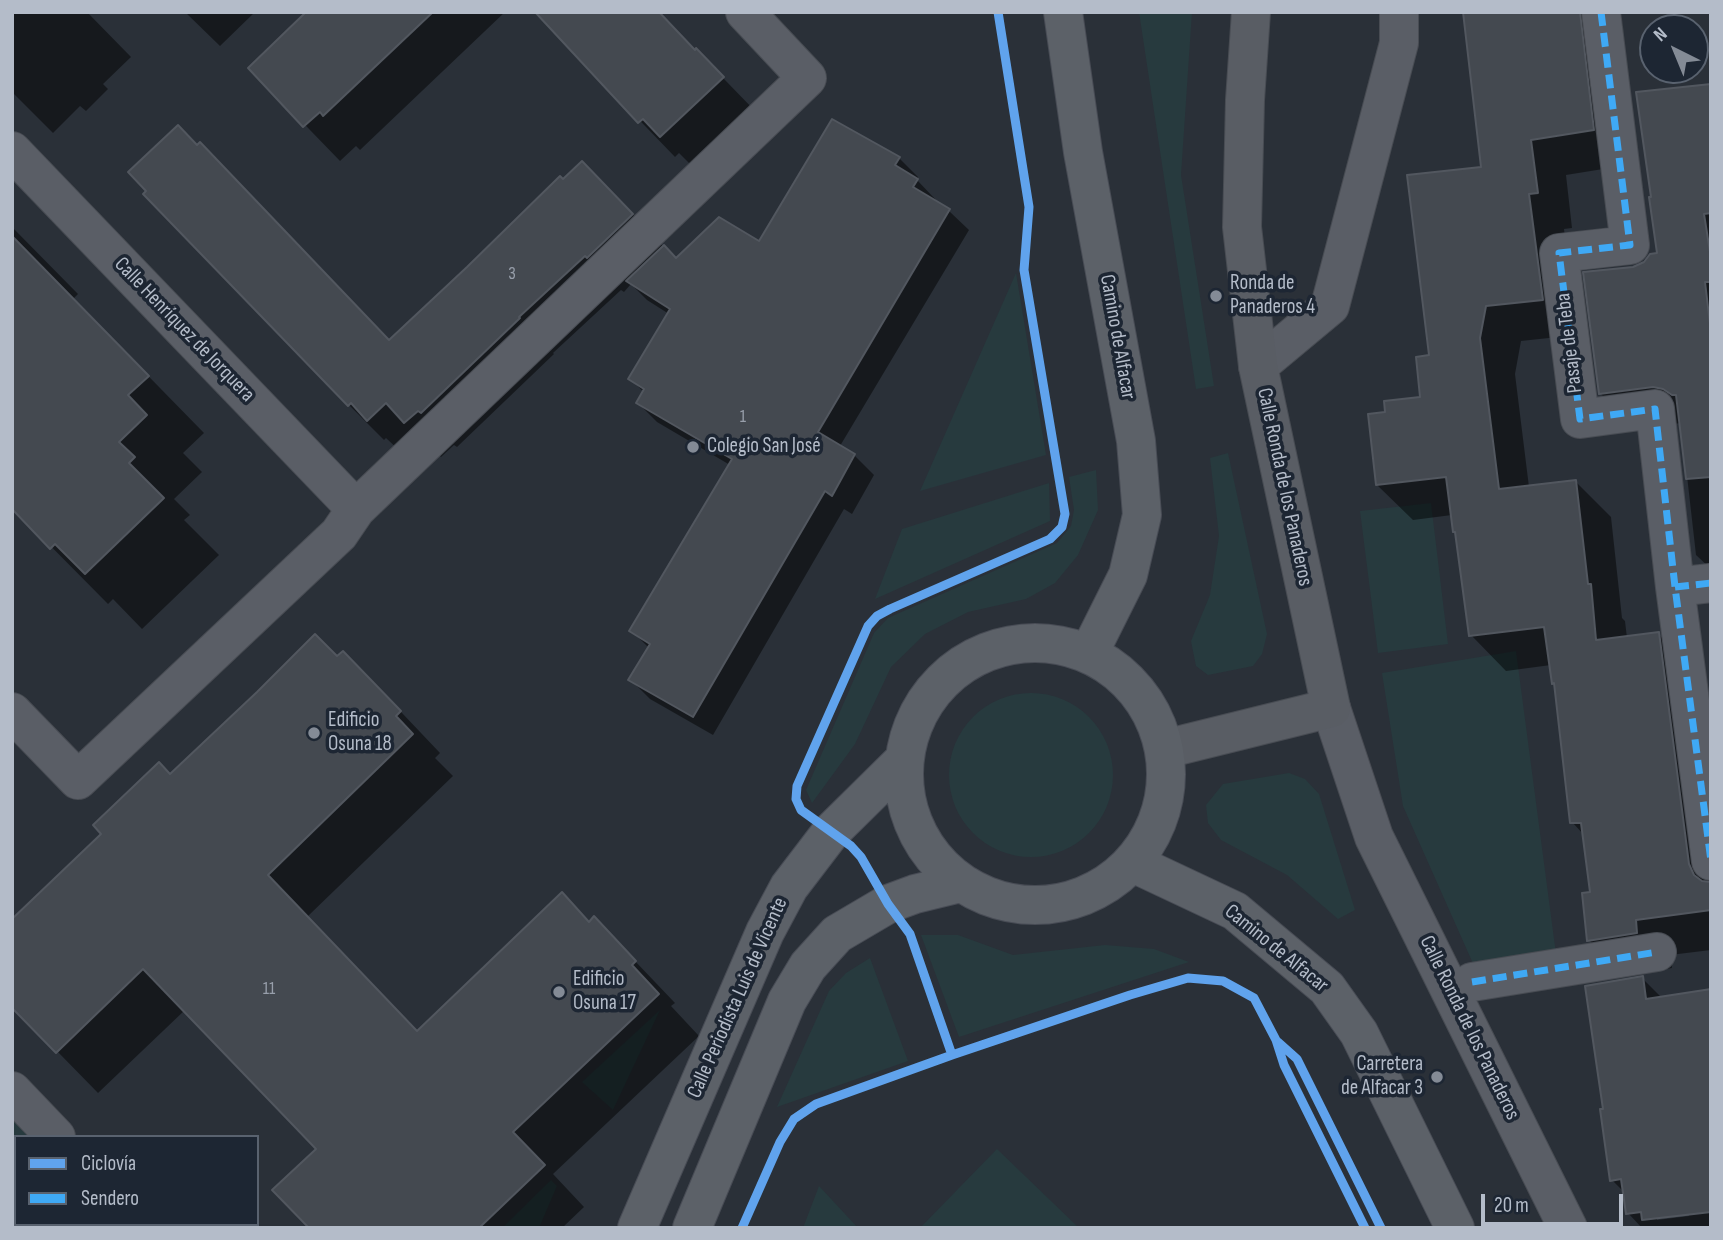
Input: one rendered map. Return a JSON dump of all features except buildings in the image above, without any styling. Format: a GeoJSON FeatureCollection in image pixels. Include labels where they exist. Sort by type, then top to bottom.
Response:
{"type":"FeatureCollection","features":[{"type":"Feature","properties":{"kind":"main road","name":"Camino de Alfacar"},"geometry":{"type":"LineString","coordinates":[[1063,12],[1083,152],[1136,441],[1142,515],[1128,575],[1089,653]]}},
{"type":"Feature","properties":{"kind":"main road"},"geometry":{"type":"LineString","coordinates":[[1027,642],[1058,644],[1089,653],[1119,672],[1140,693],[1154,716],[1165,748],[1167,787],[1155,829],[1133,863],[1108,885],[1077,899],[1042,906],[1007,904],[960,883],[931,856],[914,828],[905,801],[904,760],[916,718],[940,683],[988,651],[1027,642]]}},
{"type":"Feature","properties":{"kind":"main road","name":"Calle Periodista Luis de Vicente"},"geometry":{"type":"LineString","coordinates":[[637,1228],[765,932],[789,887],[831,832],[904,760]]}},
{"type":"Feature","properties":{"kind":"main road","name":"Camino de Alfacar"},"geometry":{"type":"LineString","coordinates":[[1133,863],[1235,911],[1327,988],[1359,1033],[1455,1228]]}},
{"type":"Feature","properties":{"kind":"main road"},"geometry":{"type":"LineString","coordinates":[[692,1228],[787,1001],[808,966],[837,934],[888,904],[960,883]]}},
{"type":"Feature","properties":{"kind":"street"},"geometry":{"type":"LineString","coordinates":[[12,712],[78,780],[339,534],[356,509],[807,78],[745,12]]}},
{"type":"Feature","properties":{"kind":"street"},"geometry":{"type":"LineString","coordinates":[[1251,12],[1245,100],[1242,227],[1258,366]]}},
{"type":"Feature","properties":{"kind":"street","name":"Calle Ronda de los Panaderos"},"geometry":{"type":"LineString","coordinates":[[1399,12],[1399,43],[1330,306],[1258,366],[1331,708],[1374,837],[1568,1228]]}},
{"type":"Feature","properties":{"kind":"street","name":"Pasaje de Teba"},"geometry":{"type":"LineString","coordinates":[[1601,12],[1630,245],[1559,253],[1580,419],[1655,409],[1693,585],[1711,861]]}},
{"type":"Feature","properties":{"kind":"street","name":"Calle Henríquez de Jorquera"},"geometry":{"type":"LineString","coordinates":[[12,151],[356,509]]}},
{"type":"Feature","properties":{"kind":"street"},"geometry":{"type":"LineString","coordinates":[[1165,748],[1331,708]]}},
{"type":"Feature","properties":{"kind":"street"},"geometry":{"type":"LineString","coordinates":[[1472,982],[1657,952]]}},
{"type":"Feature","properties":{"kind":"street"},"geometry":{"type":"LineString","coordinates":[[12,1091],[54,1135]]}},
{"type":"Feature","properties":{"kind":"green space"},"geometry":{"type":"Polygon","coordinates":[[[1139,12],[1192,12],[1181,175],[1214,386],[1196,389],[1139,12]]]}},
{"type":"Feature","properties":{"kind":"green space"},"geometry":{"type":"Polygon","coordinates":[[[1016,273],[1046,455],[920,491],[1016,273]]]}},
{"type":"Feature","properties":{"kind":"green space"},"geometry":{"type":"Polygon","coordinates":[[[1228,453],[1267,634],[1262,654],[1253,666],[1208,675],[1196,666],[1191,641],[1210,595],[1219,536],[1210,458],[1228,453]]]}},
{"type":"Feature","properties":{"kind":"green space"},"geometry":{"type":"Polygon","coordinates":[[[1096,470],[1098,510],[1078,555],[1055,583],[1026,599],[968,612],[925,634],[891,667],[855,744],[812,803],[806,790],[874,633],[888,618],[1057,543],[1071,526],[1074,510],[1069,477],[1096,470]]]}},
{"type":"Feature","properties":{"kind":"green space"},"geometry":{"type":"Polygon","coordinates":[[[1049,483],[1050,521],[875,599],[902,529],[1049,483]]]}},
{"type":"Feature","properties":{"kind":"green space"},"geometry":{"type":"Polygon","coordinates":[[[1431,503],[1448,644],[1378,653],[1360,511],[1431,503]]]}},
{"type":"Feature","properties":{"kind":"green space"},"geometry":{"type":"Polygon","coordinates":[[[1516,651],[1556,954],[1475,968],[1403,806],[1382,673],[1516,651]]]}},
{"type":"Feature","properties":{"kind":"green space"},"geometry":{"type":"Polygon","coordinates":[[[1031,693],[1062,699],[1089,717],[1107,744],[1113,775],[1107,806],[1089,833],[1062,851],[1031,857],[1000,851],[973,833],[955,806],[949,775],[955,744],[973,717],[1000,699],[1031,693]]]}},
{"type":"Feature","properties":{"kind":"green space"},"geometry":{"type":"Polygon","coordinates":[[[1289,773],[1305,779],[1319,794],[1355,910],[1338,919],[1287,875],[1221,840],[1208,823],[1206,805],[1223,784],[1289,773]]]}},
{"type":"Feature","properties":{"kind":"green space"},"geometry":{"type":"Polygon","coordinates":[[[921,935],[958,935],[1013,955],[1105,945],[1154,949],[1189,962],[959,1037],[921,935]]]}},
{"type":"Feature","properties":{"kind":"green space"},"geometry":{"type":"Polygon","coordinates":[[[870,958],[908,1061],[777,1107],[829,991],[846,973],[870,958]]]}},
{"type":"Feature","properties":{"kind":"green space"},"geometry":{"type":"Polygon","coordinates":[[[660,1010],[613,1110],[582,1082],[660,1010]]]}},
{"type":"Feature","properties":{"kind":"green space"},"geometry":{"type":"Polygon","coordinates":[[[12,1108],[38,1135],[14,1135],[14,1226],[127,1228],[12,1226],[12,1108]]]}},
{"type":"Feature","properties":{"kind":"green space"},"geometry":{"type":"Polygon","coordinates":[[[997,1149],[1079,1228],[920,1228],[997,1149]]]}},
{"type":"Feature","properties":{"kind":"green space"},"geometry":{"type":"Polygon","coordinates":[[[551,1180],[557,1186],[539,1228],[502,1228],[551,1180]]]}},
{"type":"Feature","properties":{"kind":"green space"},"geometry":{"type":"Polygon","coordinates":[[[819,1186],[858,1228],[803,1228],[819,1186]]]}},
{"type":"Feature","properties":{"kind":"marked path"},"geometry":{"type":"LineString","coordinates":[[1601,12],[1630,245],[1559,253],[1580,419],[1655,409],[1711,861]]}},
{"type":"Feature","properties":{"kind":"marked path"},"geometry":{"type":"LineString","coordinates":[[1675,587],[1711,583]]}},
{"type":"Feature","properties":{"kind":"marked path"},"geometry":{"type":"LineString","coordinates":[[1472,982],[1657,952]]}},
{"type":"Feature","properties":{"kind":"cycle path"},"geometry":{"type":"LineString","coordinates":[[742,1228],[780,1142],[794,1119],[816,1104],[952,1055],[910,934],[888,904],[861,857],[851,846],[801,810],[796,799],[797,786],[868,626],[877,616],[1050,539],[1062,527],[1065,514],[1024,270],[1029,207],[998,12]]}},
{"type":"Feature","properties":{"kind":"cycle path"},"geometry":{"type":"LineString","coordinates":[[952,1055],[1188,978],[1223,981],[1254,998],[1276,1040],[1284,1065],[1365,1228]]}},
{"type":"Feature","properties":{"kind":"cycle path"},"geometry":{"type":"LineString","coordinates":[[1278,1042],[1297,1059],[1381,1228]]}},
{"type":"Feature","properties":{"kind":"place","name":"Ronda de Panaderos 4"},"geometry":{"type":"Point","coordinates":[1216,296]}},
{"type":"Feature","properties":{"kind":"place","name":"Colegio San José"},"geometry":{"type":"Point","coordinates":[693,447]}},
{"type":"Feature","properties":{"kind":"place","name":"Edificio Osuna 18"},"geometry":{"type":"Point","coordinates":[314,733]}},
{"type":"Feature","properties":{"kind":"place","name":"Edificio Osuna 17"},"geometry":{"type":"Point","coordinates":[559,992]}},
{"type":"Feature","properties":{"kind":"place","name":"Carretera de Alfacar 3"},"geometry":{"type":"Point","coordinates":[1437,1077]}}]}
